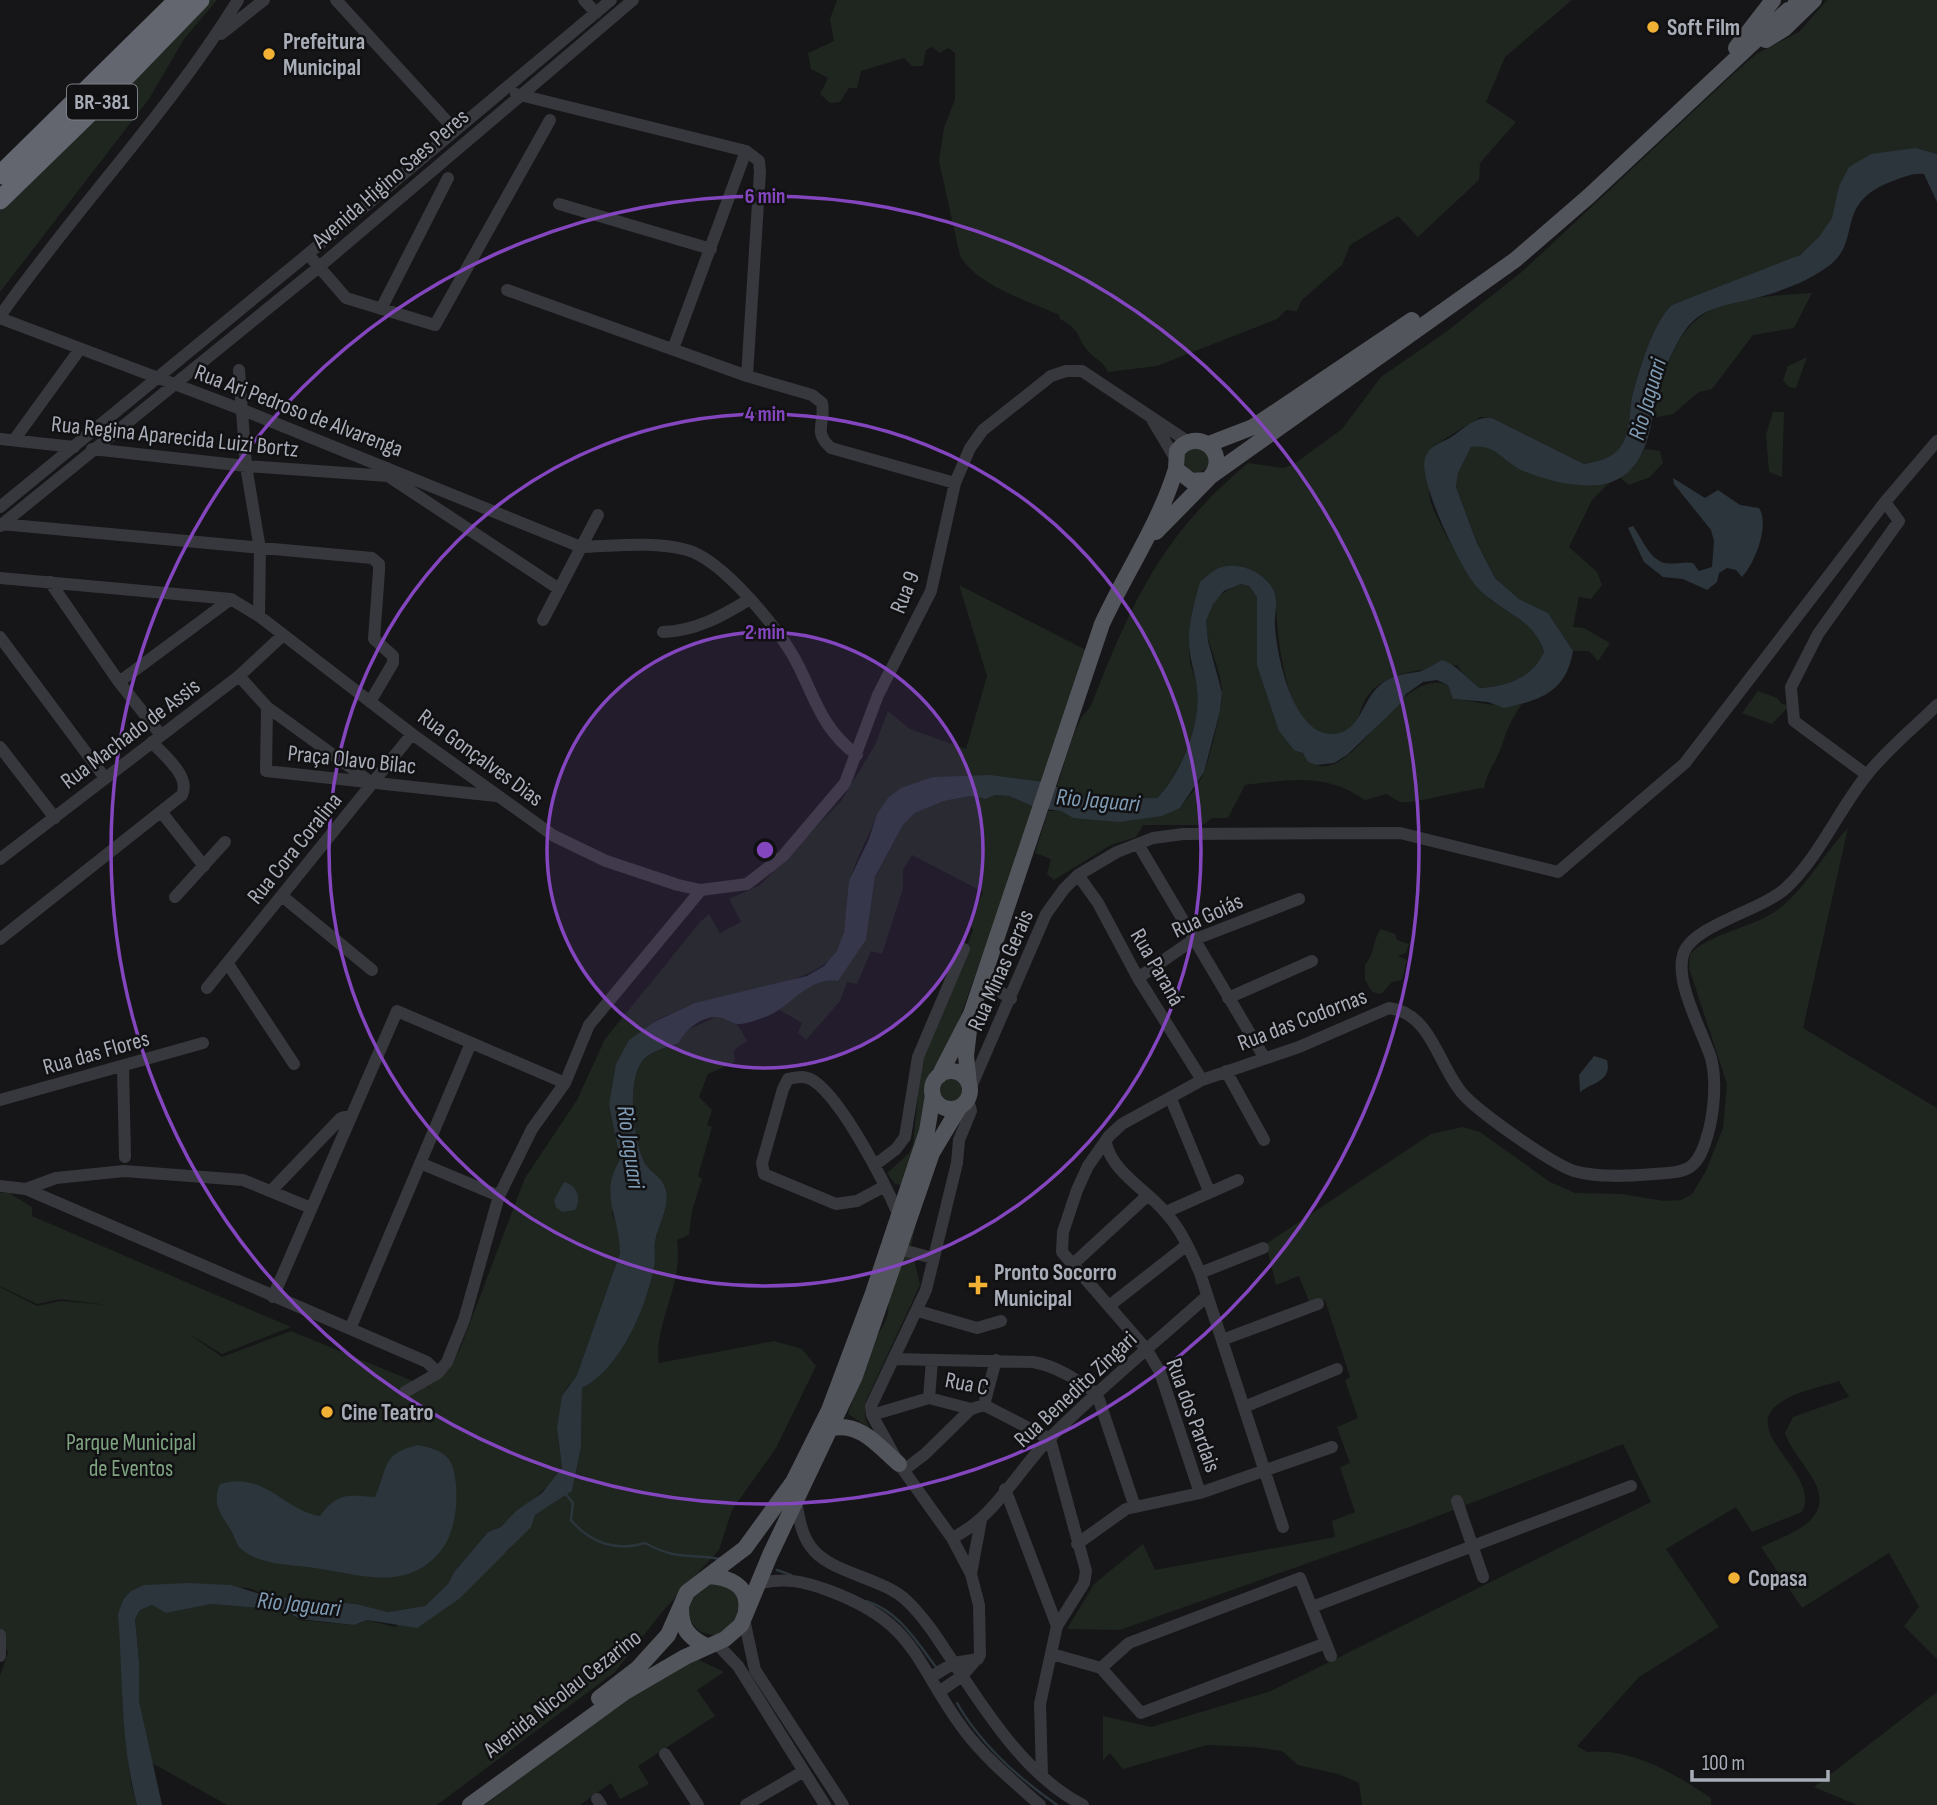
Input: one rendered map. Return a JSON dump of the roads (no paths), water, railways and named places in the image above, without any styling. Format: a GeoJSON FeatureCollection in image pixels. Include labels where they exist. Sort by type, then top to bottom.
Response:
{"type":"FeatureCollection","features":[{"type":"Feature","properties":{"kind":"highway","name":"BR-381"},"geometry":{"type":"LineString","coordinates":[[0,176],[178,0]]}},
{"type":"Feature","properties":{"kind":"highway","name":"BR-381"},"geometry":{"type":"LineString","coordinates":[[0,200],[113,90],[200,0]]}},
{"type":"Feature","properties":{"kind":"main road"},"geometry":{"type":"LineString","coordinates":[[971,1014],[966,1056],[966,1095],[932,1153],[903,1250],[855,1376],[757,1584],[744,1619],[733,1633],[711,1645],[688,1635],[682,1626],[681,1605],[687,1592],[745,1548],[793,1482],[837,1390],[927,1130],[933,1084],[971,1014],[1102,624],[1122,581],[1147,540],[1181,445],[1187,441],[1198,440],[1209,444],[1253,427],[1528,240],[1736,54],[1784,29],[1814,0]]}},
{"type":"Feature","properties":{"kind":"main road"},"geometry":{"type":"LineString","coordinates":[[1147,540],[1208,478],[1515,260],[1788,3]]}},
{"type":"Feature","properties":{"kind":"main road"},"geometry":{"type":"LineString","coordinates":[[1208,478],[1217,460],[1209,444]]}},
{"type":"Feature","properties":{"kind":"main road"},"geometry":{"type":"LineString","coordinates":[[1176,464],[1185,479],[1208,478]]}},
{"type":"Feature","properties":{"kind":"main road"},"geometry":{"type":"LineString","coordinates":[[939,1076],[956,1072],[966,1095]]}},
{"type":"Feature","properties":{"kind":"main road"},"geometry":{"type":"LineString","coordinates":[[933,1095],[940,1105],[966,1095]]}},
{"type":"Feature","properties":{"kind":"main road"},"geometry":{"type":"LineString","coordinates":[[832,1428],[844,1425],[862,1432],[901,1467]]}},
{"type":"Feature","properties":{"kind":"main road"},"geometry":{"type":"LineString","coordinates":[[708,1576],[721,1577],[740,1586],[746,1597],[744,1619]]}},
{"type":"Feature","properties":{"kind":"main road","name":"Avenida Nicolau Cezarino"},"geometry":{"type":"LineString","coordinates":[[456,1805],[638,1668],[668,1635],[681,1605]]}},
{"type":"Feature","properties":{"kind":"main road","name":"Avenida Nicolau Cezarino"},"geometry":{"type":"LineString","coordinates":[[470,1805],[625,1692],[711,1645]]}},
{"type":"Feature","properties":{"kind":"street"},"geometry":{"type":"LineString","coordinates":[[0,317],[66,226],[157,118],[213,41],[238,0]]}},
{"type":"Feature","properties":{"kind":"street"},"geometry":{"type":"LineString","coordinates":[[213,41],[264,0]]}},
{"type":"Feature","properties":{"kind":"street"},"geometry":{"type":"LineString","coordinates":[[336,0],[454,129]]}},
{"type":"Feature","properties":{"kind":"street"},"geometry":{"type":"LineString","coordinates":[[584,0],[596,13]]}},
{"type":"Feature","properties":{"kind":"street","name":"Avenida Higino Saes Peres"},"geometry":{"type":"LineString","coordinates":[[0,507],[155,377],[309,254],[500,90],[611,0]]}},
{"type":"Feature","properties":{"kind":"street","name":"Avenida Higino Saes Peres"},"geometry":{"type":"LineString","coordinates":[[1,524],[319,267],[633,0]]}},
{"type":"Feature","properties":{"kind":"street"},"geometry":{"type":"LineString","coordinates":[[541,77],[536,88],[542,101]]}},
{"type":"Feature","properties":{"kind":"street"},"geometry":{"type":"LineString","coordinates":[[500,90],[746,151],[759,162],[747,376]]}},
{"type":"Feature","properties":{"kind":"street"},"geometry":{"type":"LineString","coordinates":[[309,254],[346,298],[435,325],[550,120]]}},
{"type":"Feature","properties":{"kind":"street"},"geometry":{"type":"LineString","coordinates":[[673,349],[746,151]]}},
{"type":"Feature","properties":{"kind":"street"},"geometry":{"type":"LineString","coordinates":[[381,309],[448,178]]}},
{"type":"Feature","properties":{"kind":"street"},"geometry":{"type":"LineString","coordinates":[[559,204],[711,249]]}},
{"type":"Feature","properties":{"kind":"street"},"geometry":{"type":"LineString","coordinates":[[507,290],[747,376],[812,396],[822,403],[820,431],[822,440],[831,449],[956,483]]}},
{"type":"Feature","properties":{"kind":"street","name":"Rua Ari Pedroso de Alvarenga"},"geometry":{"type":"LineString","coordinates":[[0,317],[243,410],[387,471],[581,547]]}},
{"type":"Feature","properties":{"kind":"street"},"geometry":{"type":"LineString","coordinates":[[14,440],[80,349]]}},
{"type":"Feature","properties":{"kind":"street"},"geometry":{"type":"LineString","coordinates":[[239,370],[246,466],[260,549],[259,616]]}},
{"type":"Feature","properties":{"kind":"street","name":"Rua 9"},"geometry":{"type":"LineString","coordinates":[[701,890],[747,884],[783,856],[845,783],[878,695],[931,591],[956,483],[970,447],[983,430],[1051,376],[1066,371],[1082,371],[1095,377],[1153,421],[1187,441]]}},
{"type":"Feature","properties":{"kind":"street","name":"Rua 9"},"geometry":{"type":"LineString","coordinates":[[1153,421],[1176,464]]}},
{"type":"Feature","properties":{"kind":"street","name":"Rua Regina Aparecida Luizi Bortz"},"geometry":{"type":"LineString","coordinates":[[0,439],[246,466],[387,471],[559,589]]}},
{"type":"Feature","properties":{"kind":"street"},"geometry":{"type":"LineString","coordinates":[[1937,441],[1885,502],[1899,521],[1818,634],[1791,687],[1794,721],[1867,775],[1937,705]]}},
{"type":"Feature","properties":{"kind":"street","name":"Rua Minas Gerais"},"geometry":{"type":"LineString","coordinates":[[872,1415],[872,1400],[918,1311],[957,1163],[959,1140],[971,1111],[966,1095],[1011,999],[1046,914],[1078,875],[1105,858],[1138,844],[1183,834],[1400,833],[1558,872],[1685,763],[1885,502]]}},
{"type":"Feature","properties":{"kind":"street"},"geometry":{"type":"LineString","coordinates":[[543,620],[598,515]]}},
{"type":"Feature","properties":{"kind":"street"},"geometry":{"type":"LineString","coordinates":[[1,524],[260,549],[366,556],[377,561],[379,571],[374,639],[393,656],[393,663],[370,702]]}},
{"type":"Feature","properties":{"kind":"street"},"geometry":{"type":"LineString","coordinates":[[581,547],[625,545],[690,551],[750,599],[768,617],[796,661],[827,728],[857,755]]}},
{"type":"Feature","properties":{"kind":"street"},"geometry":{"type":"LineString","coordinates":[[0,578],[231,599]]}},
{"type":"Feature","properties":{"kind":"street"},"geometry":{"type":"LineString","coordinates":[[0,939],[162,813],[182,795],[185,788],[182,778],[157,738],[50,582]]}},
{"type":"Feature","properties":{"kind":"street"},"geometry":{"type":"LineString","coordinates":[[119,682],[231,599]]}},
{"type":"Feature","properties":{"kind":"street","name":"Rua Gonçalves Dias"},"geometry":{"type":"LineString","coordinates":[[231,599],[259,616],[496,796],[581,851],[678,885],[701,890]]}},
{"type":"Feature","properties":{"kind":"street"},"geometry":{"type":"LineString","coordinates":[[663,632],[684,631],[700,626],[750,599]]}},
{"type":"Feature","properties":{"kind":"street","name":"Rua Machado de Assis"},"geometry":{"type":"LineString","coordinates":[[0,859],[239,676],[282,636]]}},
{"type":"Feature","properties":{"kind":"street"},"geometry":{"type":"LineString","coordinates":[[0,637],[105,778]]}},
{"type":"Feature","properties":{"kind":"street"},"geometry":{"type":"LineString","coordinates":[[239,676],[267,708],[373,783]]}},
{"type":"Feature","properties":{"kind":"street","name":"Praça Olavo Bilac"},"geometry":{"type":"LineString","coordinates":[[267,708],[266,771],[496,796]]}},
{"type":"Feature","properties":{"kind":"street","name":"Rua Cora Coralina"},"geometry":{"type":"LineString","coordinates":[[207,988],[412,734]]}},
{"type":"Feature","properties":{"kind":"street"},"geometry":{"type":"LineString","coordinates":[[0,747],[55,818]]}},
{"type":"Feature","properties":{"kind":"street","name":"Rua das Codornas"},"geometry":{"type":"LineString","coordinates":[[1106,1143],[1122,1124],[1202,1080],[1299,1047],[1389,1008],[1400,1010],[1419,1022],[1463,1094],[1493,1120],[1573,1171],[1645,1175],[1691,1168],[1698,1161],[1711,1124],[1714,1079],[1711,1060],[1681,974],[1684,951],[1691,940],[1786,888],[1867,775]]}},
{"type":"Feature","properties":{"kind":"street"},"geometry":{"type":"LineString","coordinates":[[162,813],[204,866]]}},
{"type":"Feature","properties":{"kind":"street"},"geometry":{"type":"LineString","coordinates":[[175,897],[225,842]]}},
{"type":"Feature","properties":{"kind":"street"},"geometry":{"type":"LineString","coordinates":[[1138,844],[1264,1057]]}},
{"type":"Feature","properties":{"kind":"street","name":"Rua Paraná"},"geometry":{"type":"LineString","coordinates":[[1078,875],[1098,903],[1138,978],[1202,1080]]}},
{"type":"Feature","properties":{"kind":"street"},"geometry":{"type":"LineString","coordinates":[[405,1392],[439,1373],[453,1350],[499,1196],[532,1129],[565,1083],[589,1025],[600,1008],[701,890]]}},
{"type":"Feature","properties":{"kind":"street"},"geometry":{"type":"LineString","coordinates":[[282,896],[372,970]]}},
{"type":"Feature","properties":{"kind":"street","name":"Rua Goiás"},"geometry":{"type":"LineString","coordinates":[[1138,978],[1193,940],[1299,899]]}},
{"type":"Feature","properties":{"kind":"street"},"geometry":{"type":"LineString","coordinates":[[875,1165],[896,1149],[910,1125],[918,1057],[964,949]]}},
{"type":"Feature","properties":{"kind":"street"},"geometry":{"type":"LineString","coordinates":[[1228,998],[1312,961]]}},
{"type":"Feature","properties":{"kind":"street"},"geometry":{"type":"LineString","coordinates":[[228,964],[294,1063]]}},
{"type":"Feature","properties":{"kind":"street"},"geometry":{"type":"LineString","coordinates":[[982,980],[1011,999]]}},
{"type":"Feature","properties":{"kind":"street"},"geometry":{"type":"LineString","coordinates":[[273,1297],[397,1011],[565,1083]]}},
{"type":"Feature","properties":{"kind":"street","name":"Rua das Flores"},"geometry":{"type":"LineString","coordinates":[[0,1100],[203,1043]]}},
{"type":"Feature","properties":{"kind":"street"},"geometry":{"type":"LineString","coordinates":[[349,1329],[471,1043]]}},
{"type":"Feature","properties":{"kind":"street"},"geometry":{"type":"LineString","coordinates":[[123,1067],[125,1157]]}},
{"type":"Feature","properties":{"kind":"street"},"geometry":{"type":"LineString","coordinates":[[1226,1071],[1264,1140]]}},
{"type":"Feature","properties":{"kind":"street"},"geometry":{"type":"LineString","coordinates":[[886,1186],[858,1201],[836,1204],[764,1174],[762,1163],[788,1079],[801,1076],[814,1081],[830,1098],[875,1165],[886,1186],[899,1216]]}},
{"type":"Feature","properties":{"kind":"street"},"geometry":{"type":"LineString","coordinates":[[1171,1098],[1209,1191]]}},
{"type":"Feature","properties":{"kind":"street"},"geometry":{"type":"LineString","coordinates":[[272,1190],[341,1118],[352,1115]]}},
{"type":"Feature","properties":{"kind":"street"},"geometry":{"type":"LineString","coordinates":[[1106,1143],[1112,1159],[1166,1212],[1187,1245],[1200,1273],[1283,1527]]}},
{"type":"Feature","properties":{"kind":"street","name":"Rua dos Pardais"},"geometry":{"type":"LineString","coordinates":[[1106,1143],[1088,1166],[1077,1190],[1063,1231],[1062,1252],[1147,1350],[1160,1372],[1200,1493]]}},
{"type":"Feature","properties":{"kind":"street"},"geometry":{"type":"LineString","coordinates":[[420,1163],[499,1196]]}},
{"type":"Feature","properties":{"kind":"street"},"geometry":{"type":"LineString","coordinates":[[26,1189],[56,1178],[124,1171],[243,1180],[311,1208]]}},
{"type":"Feature","properties":{"kind":"street"},"geometry":{"type":"LineString","coordinates":[[1166,1212],[1238,1180]]}},
{"type":"Feature","properties":{"kind":"street"},"geometry":{"type":"LineString","coordinates":[[0,1186],[26,1189],[427,1362],[439,1373]]}},
{"type":"Feature","properties":{"kind":"street"},"geometry":{"type":"LineString","coordinates":[[1072,1265],[1148,1195]]}},
{"type":"Feature","properties":{"kind":"street"},"geometry":{"type":"LineString","coordinates":[[903,1250],[937,1241]]}},
{"type":"Feature","properties":{"kind":"street"},"geometry":{"type":"LineString","coordinates":[[1109,1306],[1187,1245]]}},
{"type":"Feature","properties":{"kind":"street"},"geometry":{"type":"LineString","coordinates":[[1200,1273],[1263,1248]]}},
{"type":"Feature","properties":{"kind":"street"},"geometry":{"type":"LineString","coordinates":[[903,1250],[933,1258]]}},
{"type":"Feature","properties":{"kind":"street","name":"Rua Benedito Zingari"},"geometry":{"type":"LineString","coordinates":[[981,1520],[1050,1439],[1207,1296]]}},
{"type":"Feature","properties":{"kind":"street"},"geometry":{"type":"LineString","coordinates":[[1222,1340],[1318,1304]]}},
{"type":"Feature","properties":{"kind":"street"},"geometry":{"type":"LineString","coordinates":[[918,1311],[977,1328],[1001,1321]]}},
{"type":"Feature","properties":{"kind":"street"},"geometry":{"type":"LineString","coordinates":[[893,1359],[996,1360],[1049,1365],[1097,1394],[1135,1507]]}},
{"type":"Feature","properties":{"kind":"street"},"geometry":{"type":"LineString","coordinates":[[929,1398],[932,1360]]}},
{"type":"Feature","properties":{"kind":"street"},"geometry":{"type":"LineString","coordinates":[[984,1405],[996,1360]]}},
{"type":"Feature","properties":{"kind":"street"},"geometry":{"type":"LineString","coordinates":[[1244,1407],[1337,1369]]}},
{"type":"Feature","properties":{"kind":"street","name":"Rua C"},"geometry":{"type":"LineString","coordinates":[[872,1415],[929,1398],[971,1409],[984,1405],[1050,1439]]}},
{"type":"Feature","properties":{"kind":"street"},"geometry":{"type":"LineString","coordinates":[[901,1467],[925,1454],[971,1409]]}},
{"type":"Feature","properties":{"kind":"street"},"geometry":{"type":"LineString","coordinates":[[872,1415],[901,1467],[952,1538],[971,1574],[979,1605],[971,1667],[988,1714],[1042,1776],[1083,1805]]}},
{"type":"Feature","properties":{"kind":"street"},"geometry":{"type":"LineString","coordinates":[[1042,1776],[1040,1704],[1057,1626],[1086,1578],[1050,1439]]}},
{"type":"Feature","properties":{"kind":"street"},"geometry":{"type":"LineString","coordinates":[[1077,1544],[1115,1514],[1200,1493],[1332,1447]]}},
{"type":"Feature","properties":{"kind":"street"},"geometry":{"type":"LineString","coordinates":[[1312,1607],[1631,1486]]}},
{"type":"Feature","properties":{"kind":"street"},"geometry":{"type":"LineString","coordinates":[[1005,1489],[1057,1626]]}},
{"type":"Feature","properties":{"kind":"street"},"geometry":{"type":"LineString","coordinates":[[1457,1501],[1483,1577]]}},
{"type":"Feature","properties":{"kind":"street"},"geometry":{"type":"LineString","coordinates":[[796,1502],[803,1534],[820,1557],[880,1583],[906,1600],[929,1625],[954,1663],[971,1667]]}},
{"type":"Feature","properties":{"kind":"street"},"geometry":{"type":"LineString","coordinates":[[952,1538],[981,1520]]}},
{"type":"Feature","properties":{"kind":"street"},"geometry":{"type":"LineString","coordinates":[[971,1574],[981,1520]]}},
{"type":"Feature","properties":{"kind":"street"},"geometry":{"type":"LineString","coordinates":[[1101,1668],[1129,1643],[1300,1578],[1331,1656]]}},
{"type":"Feature","properties":{"kind":"street"},"geometry":{"type":"LineString","coordinates":[[757,1584],[787,1579],[802,1581],[859,1602],[881,1615],[903,1635],[976,1746],[1040,1805]]}},
{"type":"Feature","properties":{"kind":"street"},"geometry":{"type":"LineString","coordinates":[[744,1619],[755,1670],[804,1771],[825,1805]]}},
{"type":"Feature","properties":{"kind":"street"},"geometry":{"type":"LineString","coordinates":[[0,1635],[0,1655]]}},
{"type":"Feature","properties":{"kind":"street"},"geometry":{"type":"LineString","coordinates":[[1052,1654],[1101,1668],[1141,1713],[1325,1643]]}},
{"type":"Feature","properties":{"kind":"street"},"geometry":{"type":"LineString","coordinates":[[711,1645],[738,1666],[775,1711],[843,1805]]}},
{"type":"Feature","properties":{"kind":"street"},"geometry":{"type":"LineString","coordinates":[[931,1677],[954,1663],[971,1667]]}},
{"type":"Feature","properties":{"kind":"street"},"geometry":{"type":"LineString","coordinates":[[939,1692],[971,1667]]}},
{"type":"Feature","properties":{"kind":"street"},"geometry":{"type":"LineString","coordinates":[[665,1754],[698,1805]]}},
{"type":"Feature","properties":{"kind":"street"},"geometry":{"type":"LineString","coordinates":[[746,1805],[804,1771]]}},
{"type":"Feature","properties":{"kind":"water","name":"Rio Jaguari"},"geometry":{"type":"Polygon","coordinates":[[[1916,148],[1937,154],[1937,202],[1924,174],[1905,177],[1874,190],[1855,210],[1840,255],[1830,265],[1789,287],[1719,307],[1691,323],[1677,343],[1661,380],[1642,453],[1624,476],[1599,485],[1565,483],[1521,470],[1492,450],[1479,446],[1471,447],[1458,473],[1456,487],[1477,543],[1495,578],[1519,599],[1548,613],[1573,651],[1564,676],[1550,692],[1504,708],[1488,702],[1453,699],[1448,685],[1437,680],[1423,682],[1406,694],[1398,706],[1347,755],[1334,763],[1317,765],[1308,762],[1303,753],[1294,750],[1279,731],[1257,665],[1257,597],[1249,586],[1241,584],[1224,591],[1213,604],[1206,621],[1208,641],[1222,693],[1220,711],[1204,772],[1180,808],[1162,816],[1119,822],[1073,818],[1061,811],[1036,808],[1009,796],[995,795],[986,799],[971,796],[944,801],[915,813],[903,825],[875,877],[866,940],[838,981],[827,981],[809,987],[777,1011],[744,1024],[720,1017],[705,1019],[689,1029],[679,1043],[645,1058],[635,1079],[635,1127],[646,1165],[664,1185],[666,1206],[655,1242],[655,1265],[638,1319],[620,1352],[608,1367],[582,1388],[581,1447],[572,1491],[535,1515],[531,1527],[459,1599],[417,1628],[367,1620],[354,1625],[299,1619],[284,1610],[211,1604],[166,1613],[152,1605],[140,1610],[135,1619],[139,1701],[162,1805],[137,1805],[125,1734],[118,1614],[123,1600],[131,1591],[144,1585],[231,1585],[267,1596],[356,1604],[388,1612],[425,1606],[448,1584],[454,1572],[488,1532],[501,1527],[516,1511],[542,1493],[562,1468],[557,1428],[562,1396],[577,1375],[620,1253],[610,1195],[614,1173],[620,1160],[609,1105],[616,1064],[629,1040],[656,1021],[695,1003],[807,976],[824,966],[837,951],[844,932],[849,881],[869,839],[877,814],[888,798],[901,788],[933,777],[991,775],[1044,782],[1088,799],[1157,798],[1174,776],[1188,748],[1196,717],[1197,689],[1189,636],[1200,582],[1225,566],[1251,570],[1271,586],[1276,598],[1275,622],[1279,657],[1290,693],[1308,723],[1320,732],[1334,734],[1350,728],[1373,692],[1388,679],[1421,671],[1442,660],[1480,688],[1509,683],[1526,674],[1544,652],[1539,640],[1524,623],[1476,586],[1460,561],[1442,524],[1428,485],[1425,458],[1429,451],[1474,421],[1492,418],[1584,464],[1611,456],[1626,437],[1633,393],[1648,346],[1659,322],[1672,305],[1800,255],[1819,237],[1832,218],[1839,186],[1849,167],[1871,154],[1916,148]]]}},
{"type":"Feature","properties":{"kind":"water"},"geometry":{"type":"Polygon","coordinates":[[[1673,478],[1705,498],[1718,490],[1740,505],[1759,508],[1763,524],[1760,544],[1742,577],[1736,570],[1727,568],[1719,573],[1717,582],[1707,590],[1683,579],[1663,577],[1644,562],[1628,528],[1633,526],[1651,554],[1660,561],[1693,563],[1699,571],[1712,567],[1714,541],[1711,530],[1674,484],[1673,478]]]}},
{"type":"Feature","properties":{"kind":"water"},"geometry":{"type":"Polygon","coordinates":[[[1594,1056],[1607,1060],[1607,1072],[1601,1080],[1580,1092],[1579,1075],[1594,1056]]]}},
{"type":"Feature","properties":{"kind":"water"},"geometry":{"type":"Polygon","coordinates":[[[564,1182],[572,1186],[577,1193],[575,1210],[562,1212],[556,1207],[554,1200],[564,1182]]]}},
{"type":"Feature","properties":{"kind":"water"},"geometry":{"type":"Polygon","coordinates":[[[418,1445],[442,1453],[453,1468],[456,1494],[454,1518],[447,1542],[430,1562],[400,1576],[368,1577],[264,1561],[239,1547],[217,1504],[220,1484],[236,1481],[262,1487],[308,1513],[320,1516],[338,1499],[375,1497],[392,1457],[418,1445]]]}},
{"type":"Feature","properties":{"kind":"waterway"},"geometry":{"type":"LineString","coordinates":[[565,1493],[573,1503],[571,1520],[595,1540],[614,1546],[645,1543],[675,1554],[721,1559]]}},
{"type":"Feature","properties":{"kind":"waterway"},"geometry":{"type":"LineString","coordinates":[[777,1570],[791,1575]]}},
{"type":"Feature","properties":{"kind":"waterway"},"geometry":{"type":"LineString","coordinates":[[866,1601],[897,1619],[936,1667]]}},
{"type":"Feature","properties":{"kind":"waterway"},"geometry":{"type":"LineString","coordinates":[[957,1703],[977,1733],[1001,1759],[1057,1805]]}},
{"type":"Feature","properties":{"kind":"place","name":"Soft Film"},"geometry":{"type":"Point","coordinates":[1653,27]}},
{"type":"Feature","properties":{"kind":"place","name":"Prefeitura Municipal"},"geometry":{"type":"Point","coordinates":[269,54]}},
{"type":"Feature","properties":{"kind":"place","name":"Pronto Socorro Municipal"},"geometry":{"type":"Point","coordinates":[978,1285]}},
{"type":"Feature","properties":{"kind":"place","name":"Cine Teatro"},"geometry":{"type":"Point","coordinates":[327,1412]}},
{"type":"Feature","properties":{"kind":"place","name":"Copasa"},"geometry":{"type":"Point","coordinates":[1734,1578]}},
{"type":"Feature","properties":{"kind":"park label","name":"Parque Municipal de Eventos"},"geometry":{"type":"Point","coordinates":[131,1455]}}]}
